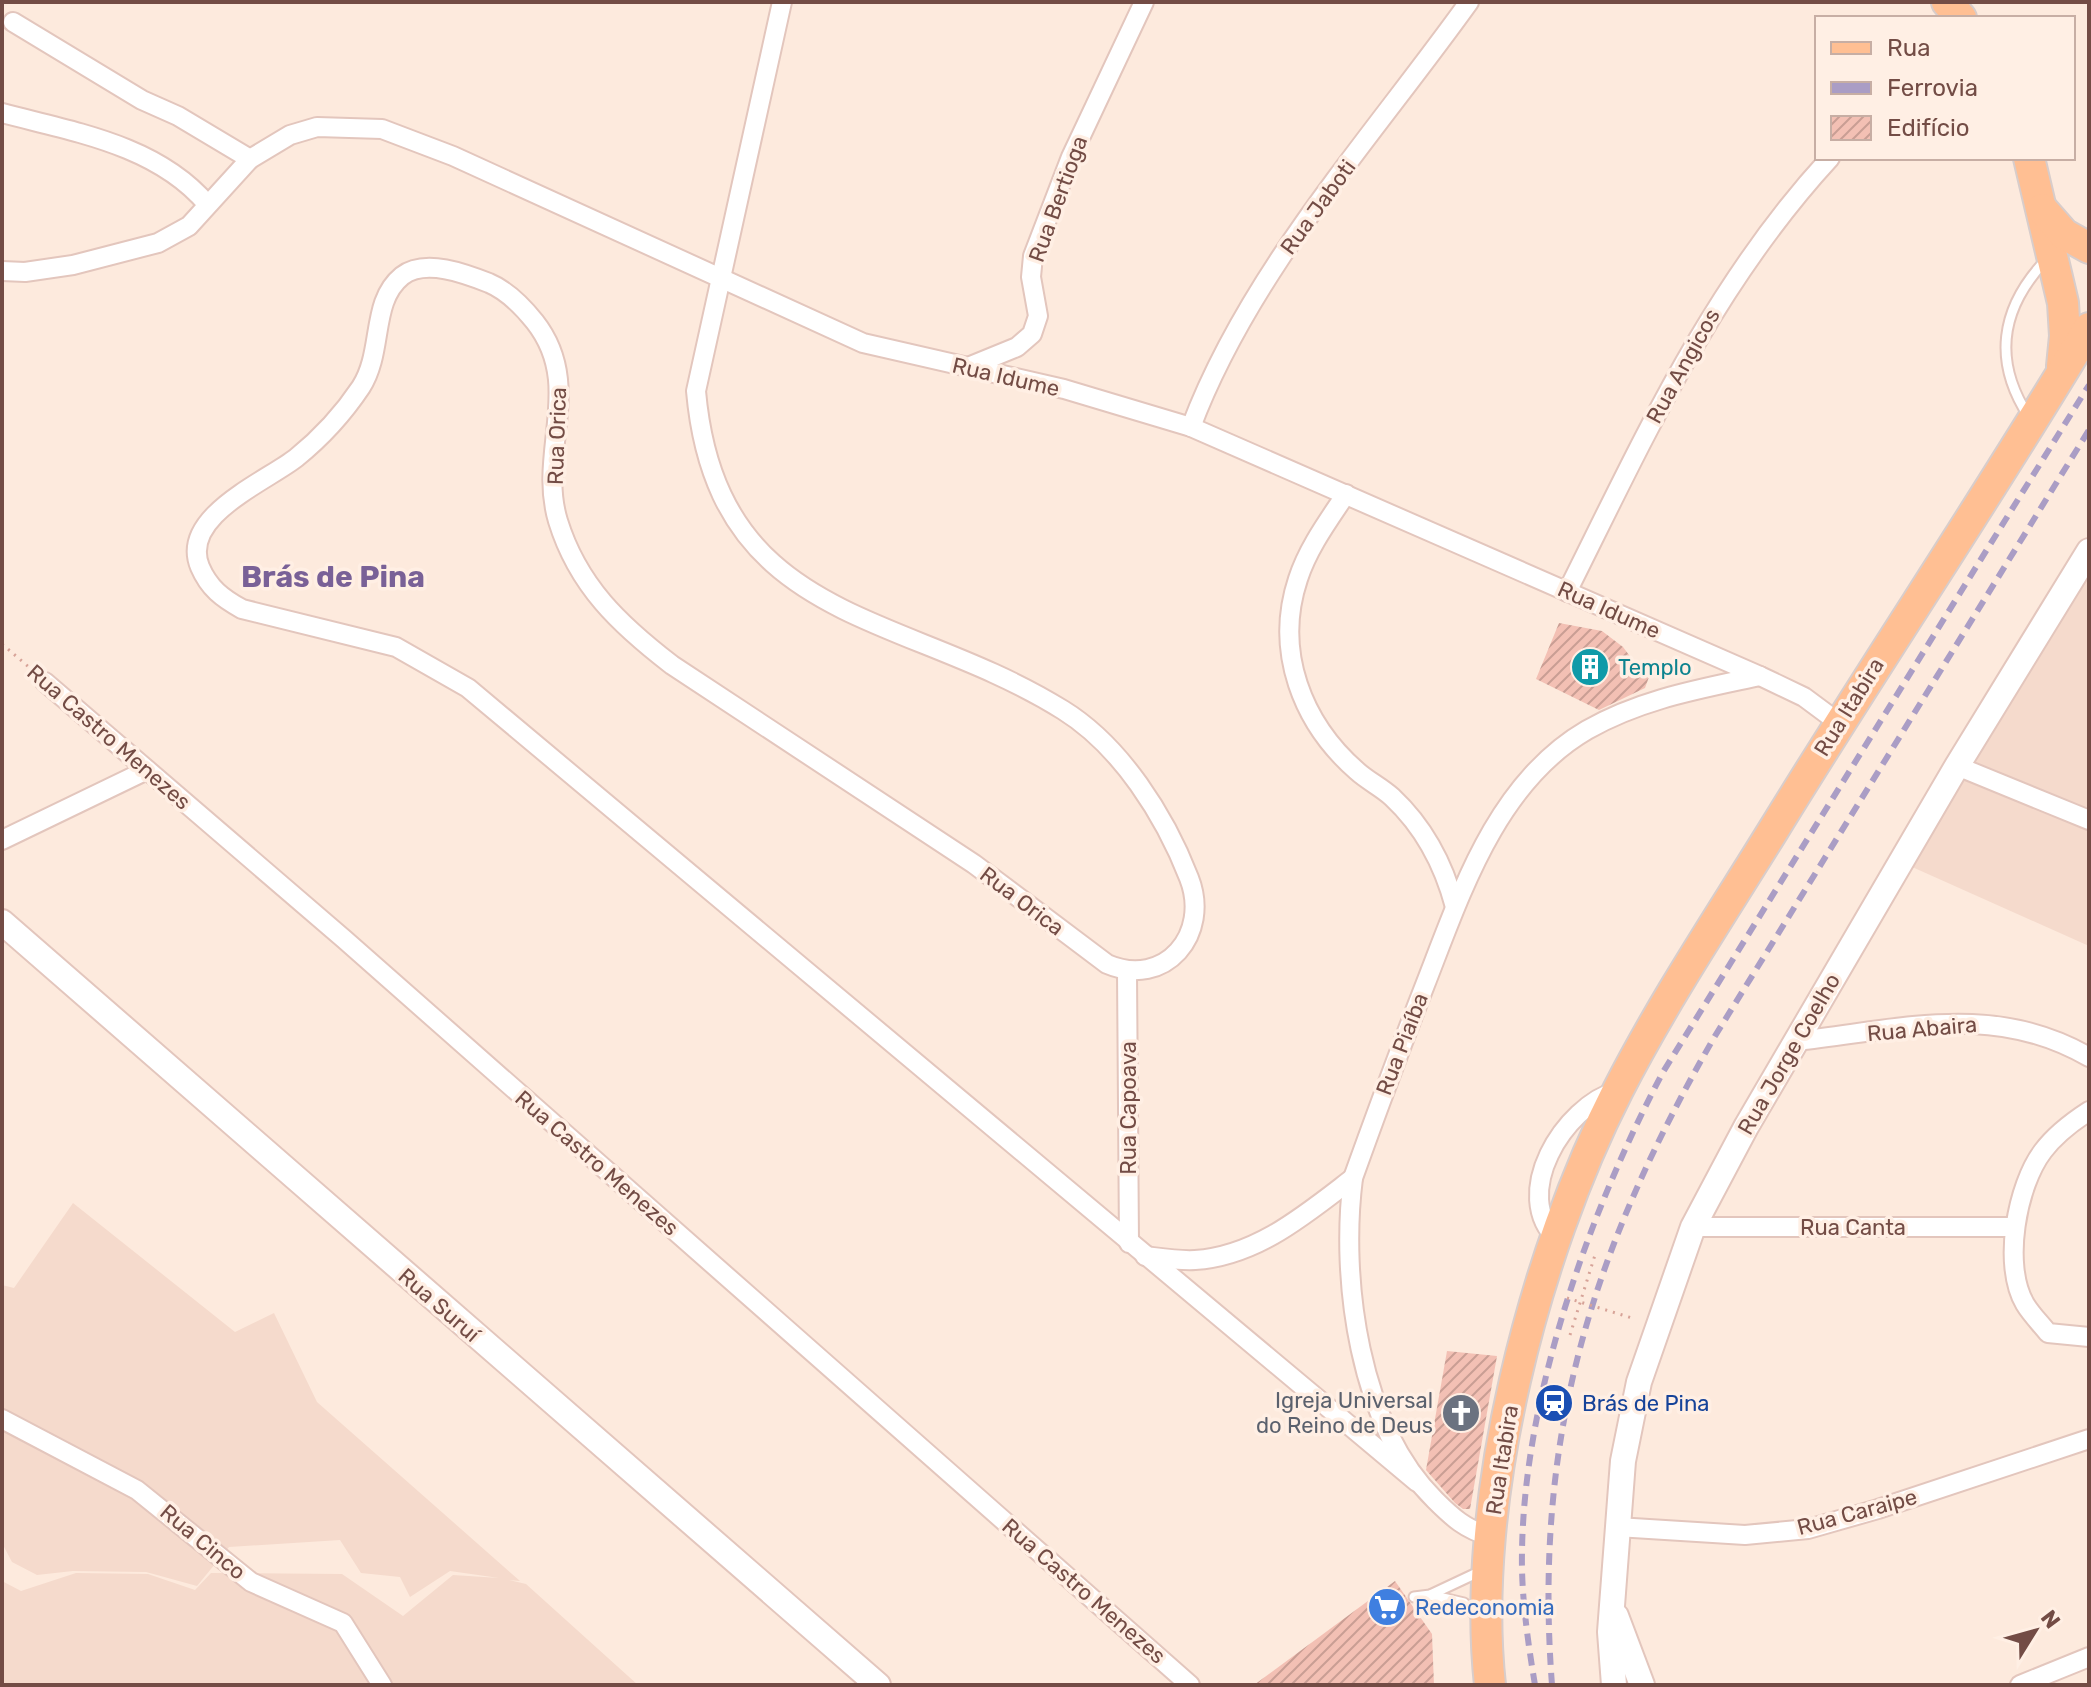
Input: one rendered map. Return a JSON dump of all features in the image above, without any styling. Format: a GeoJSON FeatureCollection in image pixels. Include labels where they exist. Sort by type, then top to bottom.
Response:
{"type":"FeatureCollection","features":[{"type":"Feature","properties":{"kind":"main road"},"geometry":{"type":"LineString","coordinates":[[2030,160],[2063,303],[2065,336],[2062,372]]}},
{"type":"Feature","properties":{"kind":"main road"},"geometry":{"type":"LineString","coordinates":[[2042,209],[2064,234],[2089,248]]}},
{"type":"Feature","properties":{"kind":"main road","name":"Rua Itabira"},"geometry":{"type":"LineString","coordinates":[[1490,1685],[1487,1629],[1489,1550],[1509,1410],[1558,1240],[1593,1143],[1617,1091],[1661,1012],[1839,723],[2089,328]]}},
{"type":"Feature","properties":{"kind":"street"},"geometry":{"type":"LineString","coordinates":[[782,2],[696,391],[700,436],[713,479],[731,515],[756,548],[788,579],[825,599],[1012,682],[1065,711],[1110,750],[1143,792],[1178,850],[1191,882],[1197,913],[1190,938],[1171,957],[1147,969],[1127,972]]}},
{"type":"Feature","properties":{"kind":"street","name":"Rua Bertioga"},"geometry":{"type":"LineString","coordinates":[[968,367],[1017,347],[1032,334],[1038,316],[1031,277],[1033,256],[1071,157],[1144,2]]}},
{"type":"Feature","properties":{"kind":"street","name":"Rua Jaboti"},"geometry":{"type":"LineString","coordinates":[[1191,427],[1207,384],[1259,288],[1469,2]]}},
{"type":"Feature","properties":{"kind":"street"},"geometry":{"type":"LineString","coordinates":[[13,22],[142,100],[178,116],[250,159]]}},
{"type":"Feature","properties":{"kind":"street"},"geometry":{"type":"LineString","coordinates":[[2,113],[74,132],[156,160],[188,182],[207,204]]}},
{"type":"Feature","properties":{"kind":"street","name":"Rua Idume"},"geometry":{"type":"LineString","coordinates":[[2,271],[25,272],[120,255],[158,243],[189,226],[250,159],[290,135],[317,127],[350,125],[382,129],[453,156],[863,343],[1064,389],[1191,427],[1760,676],[1804,697],[1839,723]]}},
{"type":"Feature","properties":{"kind":"street","name":"Rua Angicos"},"geometry":{"type":"LineString","coordinates":[[1567,592],[1661,404],[1712,311],[1757,245],[1828,160]]}},
{"type":"Feature","properties":{"kind":"street","name":"Rua Orica"},"geometry":{"type":"LineString","coordinates":[[1127,972],[1084,949],[974,864],[672,665],[598,600],[572,560],[557,517],[551,464],[561,405],[558,369],[544,333],[523,306],[492,284],[451,270],[421,268],[403,275],[380,309],[376,356],[345,410],[320,438],[218,511],[202,528],[197,546],[199,563],[208,583],[223,599],[242,609],[396,647],[468,688],[1417,1482]]}},
{"type":"Feature","properties":{"kind":"street"},"geometry":{"type":"LineString","coordinates":[[1346,494],[1317,538],[1298,579],[1289,624],[1291,664],[1303,704],[1329,743],[1358,772],[1391,796],[1416,825],[1447,877],[1455,907]]}},
{"type":"Feature","properties":{"kind":"street","name":"Rua Jorge Coelho"},"geometry":{"type":"LineString","coordinates":[[1614,1685],[1612,1604],[1623,1461],[1639,1382],[1693,1227],[1796,1041],[1957,766],[2089,551]]}},
{"type":"Feature","properties":{"kind":"street","name":"Rua Piaíba"},"geometry":{"type":"LineString","coordinates":[[1489,1550],[1417,1482],[1384,1424],[1358,1337],[1350,1269],[1349,1215],[1353,1178],[1455,907],[1488,838],[1516,793],[1573,740],[1632,707],[1760,676]]}},
{"type":"Feature","properties":{"kind":"street","name":"Rua Castro Menezes"},"geometry":{"type":"LineString","coordinates":[[45,682],[344,939],[1190,1685]]}},
{"type":"Feature","properties":{"kind":"street"},"geometry":{"type":"LineString","coordinates":[[1957,766],[2089,820]]}},
{"type":"Feature","properties":{"kind":"street"},"geometry":{"type":"LineString","coordinates":[[2,840],[147,770]]}},
{"type":"Feature","properties":{"kind":"street","name":"Rua Suruí"},"geometry":{"type":"LineString","coordinates":[[2,922],[878,1685]]}},
{"type":"Feature","properties":{"kind":"street","name":"Rua Capoava"},"geometry":{"type":"LineString","coordinates":[[1127,972],[1129,1243]]}},
{"type":"Feature","properties":{"kind":"street","name":"Rua Abaira"},"geometry":{"type":"LineString","coordinates":[[1796,1041],[1945,1023],[2006,1024],[2037,1032],[2089,1057]]}},
{"type":"Feature","properties":{"kind":"street"},"geometry":{"type":"LineString","coordinates":[[2089,1111],[2070,1123],[2042,1151],[2025,1184],[2014,1227],[2016,1269],[2024,1302],[2048,1333],[2089,1337]]}},
{"type":"Feature","properties":{"kind":"street"},"geometry":{"type":"LineString","coordinates":[[1145,1256],[1195,1260],[1232,1253],[1275,1236],[1353,1178]]}},
{"type":"Feature","properties":{"kind":"street","name":"Rua Canta"},"geometry":{"type":"LineString","coordinates":[[1693,1227],[2014,1227]]}},
{"type":"Feature","properties":{"kind":"street","name":"Rua Cinco"},"geometry":{"type":"LineString","coordinates":[[2,1419],[137,1490],[251,1582],[343,1623],[382,1685]]}},
{"type":"Feature","properties":{"kind":"street","name":"Rua Caraipe"},"geometry":{"type":"LineString","coordinates":[[1617,1527],[1745,1535],[1808,1529],[2089,1439]]}},
{"type":"Feature","properties":{"kind":"street"},"geometry":{"type":"LineString","coordinates":[[1612,1604],[1642,1685]]}},
{"type":"Feature","properties":{"kind":"street"},"geometry":{"type":"LineString","coordinates":[[2020,1685],[2089,1657]]}},
{"type":"Feature","properties":{"kind":"lane"},"geometry":{"type":"LineString","coordinates":[[2031,419],[2008,380],[2004,357],[2018,297],[2050,255]]}},
{"type":"Feature","properties":{"kind":"lane"},"geometry":{"type":"LineString","coordinates":[[1414,1597],[1430,1595],[1468,1579],[1489,1550]]}},
{"type":"Feature","properties":{"kind":"lane"},"geometry":{"type":"LineString","coordinates":[[1430,1595],[1464,1603],[1487,1629]]}},
{"type":"Feature","properties":{"kind":"path","name":"Rua Castro Menezes"},"geometry":{"type":"LineString","coordinates":[[2,644],[45,682]]}},
{"type":"Feature","properties":{"kind":"path"},"geometry":{"type":"LineString","coordinates":[[1570,1335],[1595,1255]]}},
{"type":"Feature","properties":{"kind":"path"},"geometry":{"type":"LineString","coordinates":[[1567,1298],[1632,1318]]}},
{"type":"Feature","properties":{"kind":"shaded area"},"geometry":{"type":"Polygon","coordinates":[[[2089,551],[2089,946],[1901,862],[2089,551]]]}},
{"type":"Feature","properties":{"kind":"shaded area"},"geometry":{"type":"Polygon","coordinates":[[[73,1203],[235,1332],[274,1313],[317,1402],[520,1581],[509,1580],[526,1584],[638,1685],[2,1685],[2,1581],[21,1591],[76,1573],[148,1574],[195,1590],[211,1573],[342,1574],[403,1616],[453,1575],[499,1578],[450,1571],[410,1597],[400,1577],[361,1573],[340,1540],[229,1547],[197,1586],[146,1572],[73,1571],[37,1575],[12,1562],[2,1543],[2,1285],[14,1288],[73,1203]]]}},
{"type":"Feature","properties":{"kind":"building","name":"Templo"},"geometry":{"type":"Polygon","coordinates":[[[1559,623],[1602,631],[1623,647],[1641,671],[1653,666],[1645,688],[1599,710],[1536,679],[1559,623]]]}},
{"type":"Feature","properties":{"kind":"building","name":"Igreja Universal do Reino de Deus"},"geometry":{"type":"Polygon","coordinates":[[[1447,1351],[1497,1356],[1470,1509],[1463,1509],[1455,1503],[1426,1470],[1447,1351]]]}},
{"type":"Feature","properties":{"kind":"building","name":"Redeconomia"},"geometry":{"type":"Polygon","coordinates":[[[1395,1581],[1432,1634],[1434,1685],[1254,1685],[1395,1581]]]}},
{"type":"Feature","properties":{"kind":"railway"},"geometry":{"type":"LineString","coordinates":[[1535,1685],[1522,1568],[1526,1492],[1535,1430],[1548,1367],[1566,1304],[1610,1183],[1663,1072],[2089,385]]}},
{"type":"Feature","properties":{"kind":"railway"},"geometry":{"type":"LineString","coordinates":[[1552,1685],[1549,1595],[1552,1509],[1563,1427],[1580,1347],[1604,1270],[1635,1192],[1715,1036],[2089,430]]}},
{"type":"Feature","properties":{"kind":"place","name":"Templo"},"geometry":{"type":"Point","coordinates":[1590,667]}},
{"type":"Feature","properties":{"kind":"place","name":"Brás de Pina"},"geometry":{"type":"Point","coordinates":[1554,1403]}},
{"type":"Feature","properties":{"kind":"place","name":"Igreja Universal do Reino de Deus"},"geometry":{"type":"Point","coordinates":[1461,1413]}},
{"type":"Feature","properties":{"kind":"place","name":"Redeconomia"},"geometry":{"type":"Point","coordinates":[1387,1607]}},
{"type":"Feature","properties":{"kind":"district","name":"Brás de Pina"},"geometry":{"type":"Point","coordinates":[333,577]}}]}
